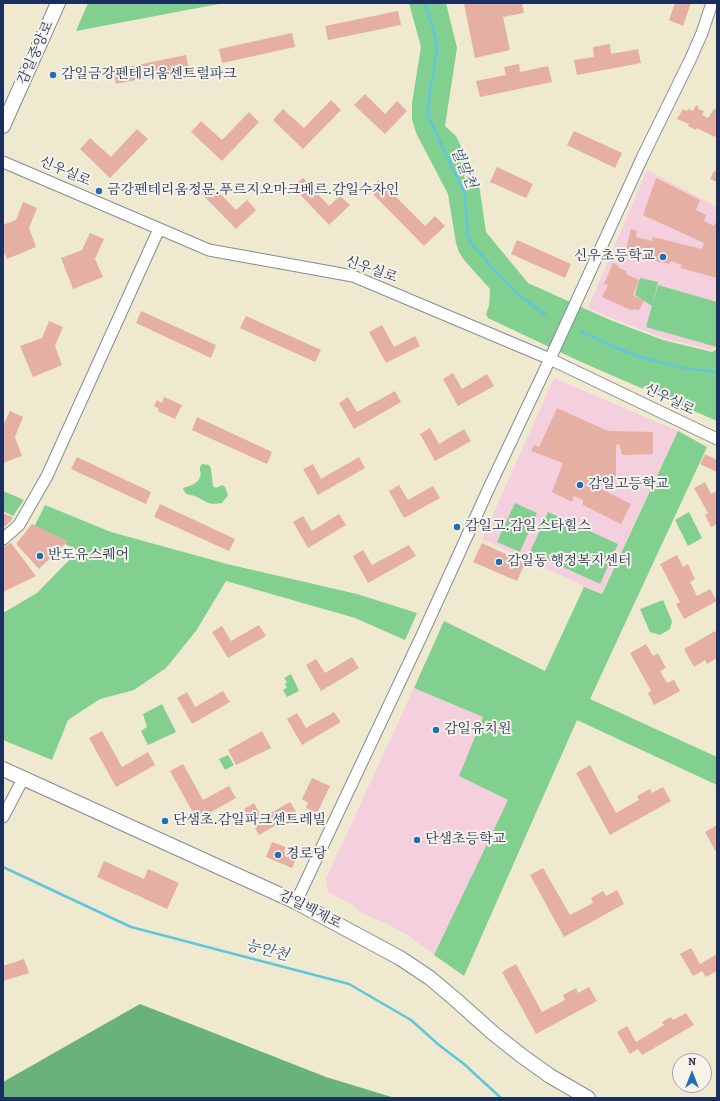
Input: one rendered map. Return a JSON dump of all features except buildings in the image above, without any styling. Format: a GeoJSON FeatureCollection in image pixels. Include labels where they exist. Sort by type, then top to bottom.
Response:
{"type":"FeatureCollection","features":[{"type":"Feature","properties":{"kind":"main road","name":"감일중앙로"},"geometry":{"type":"LineString","coordinates":[[3,126],[58,3]]}},
{"type":"Feature","properties":{"kind":"main road","name":"감일백제로"},"geometry":{"type":"LineString","coordinates":[[3,769],[296,902],[393,954],[418,970],[456,1000],[493,1033],[522,1056],[550,1076],[588,1098]]}},
{"type":"Feature","properties":{"kind":"street"},"geometry":{"type":"LineString","coordinates":[[296,902],[423,634],[488,490],[691,58],[702,33],[712,3]]}},
{"type":"Feature","properties":{"kind":"street","name":"신우실로"},"geometry":{"type":"LineString","coordinates":[[3,162],[209,250],[353,276],[550,359],[717,439]]}},
{"type":"Feature","properties":{"kind":"street"},"geometry":{"type":"LineString","coordinates":[[3,538],[19,525],[47,476],[159,229]]}},
{"type":"Feature","properties":{"kind":"street"},"geometry":{"type":"LineString","coordinates":[[3,817],[23,779]]}},
{"type":"Feature","properties":{"kind":"shaded area","name":"신우초등학교"},"geometry":{"type":"Polygon","coordinates":[[[647,170],[717,207],[717,346],[711,350],[664,338],[588,308],[647,170]]]}},
{"type":"Feature","properties":{"kind":"shaded area","name":"감일고등학교"},"geometry":{"type":"Polygon","coordinates":[[[554,378],[678,431],[601,594],[482,539],[554,378]]]}},
{"type":"Feature","properties":{"kind":"shaded area","name":"단샘초등학교"},"geometry":{"type":"Polygon","coordinates":[[[414,688],[483,717],[459,776],[509,800],[434,955],[408,935],[364,914],[352,905],[328,892],[326,879],[414,688]]]}},
{"type":"Feature","properties":{"kind":"green space"},"geometry":{"type":"Polygon","coordinates":[[[88,3],[224,3],[76,31],[88,3]]]}},
{"type":"Feature","properties":{"kind":"green space"},"geometry":{"type":"Polygon","coordinates":[[[409,3],[446,3],[457,48],[445,126],[456,136],[479,184],[486,232],[528,283],[610,320],[663,340],[712,352],[717,349],[717,421],[579,361],[488,318],[486,314],[489,306],[490,289],[464,260],[459,252],[456,243],[448,194],[416,133],[412,119],[412,103],[421,47],[409,3]]]}},
{"type":"Feature","properties":{"kind":"green space"},"geometry":{"type":"Polygon","coordinates":[[[640,278],[658,282],[652,306],[635,295],[640,278]]]}},
{"type":"Feature","properties":{"kind":"green space"},"geometry":{"type":"Polygon","coordinates":[[[658,285],[717,302],[717,347],[646,327],[658,285]]]}},
{"type":"Feature","properties":{"kind":"green space"},"geometry":{"type":"Polygon","coordinates":[[[678,431],[707,447],[590,699],[717,757],[717,785],[577,720],[464,976],[434,955],[508,800],[459,776],[483,717],[414,688],[444,621],[545,671],[584,587],[602,594],[678,431]]]}},
{"type":"Feature","properties":{"kind":"green space"},"geometry":{"type":"Polygon","coordinates":[[[202,464],[209,465],[211,469],[213,486],[216,488],[222,485],[225,487],[228,495],[222,503],[209,503],[185,493],[183,488],[193,484],[199,479],[201,474],[200,467],[202,464]]]}},
{"type":"Feature","properties":{"kind":"green space"},"geometry":{"type":"Polygon","coordinates":[[[3,491],[24,500],[13,516],[3,511],[3,491]]]}},
{"type":"Feature","properties":{"kind":"green space"},"geometry":{"type":"Polygon","coordinates":[[[515,503],[537,513],[520,552],[497,542],[515,503]]]}},
{"type":"Feature","properties":{"kind":"green space"},"geometry":{"type":"Polygon","coordinates":[[[45,505],[111,532],[227,564],[357,594],[417,613],[405,640],[355,618],[226,581],[196,631],[166,668],[134,690],[100,699],[68,720],[52,760],[3,740],[3,613],[37,593],[78,551],[34,527],[45,505]]]}},
{"type":"Feature","properties":{"kind":"green space"},"geometry":{"type":"Polygon","coordinates":[[[548,512],[618,544],[600,584],[530,552],[548,512]]]}},
{"type":"Feature","properties":{"kind":"green space"},"geometry":{"type":"Polygon","coordinates":[[[689,512],[702,538],[688,546],[675,520],[689,512]]]}},
{"type":"Feature","properties":{"kind":"green space"},"geometry":{"type":"Polygon","coordinates":[[[663,600],[672,621],[670,629],[660,635],[650,632],[640,609],[663,600]]]}},
{"type":"Feature","properties":{"kind":"green space"},"geometry":{"type":"Polygon","coordinates":[[[291,674],[299,691],[287,697],[283,690],[287,688],[285,684],[287,682],[284,678],[291,674]]]}},
{"type":"Feature","properties":{"kind":"green space"},"geometry":{"type":"Polygon","coordinates":[[[162,704],[176,732],[148,745],[141,731],[147,727],[143,714],[162,704]]]}},
{"type":"Feature","properties":{"kind":"green space"},"geometry":{"type":"Polygon","coordinates":[[[228,755],[234,765],[225,770],[219,759],[228,755]]]}},
{"type":"Feature","properties":{"kind":"green space"},"geometry":{"type":"Polygon","coordinates":[[[140,1004],[326,1077],[395,1098],[3,1098],[3,1082],[140,1004]]]}},
{"type":"Feature","properties":{"kind":"waterway","name":"벌말천"},"geometry":{"type":"LineString","coordinates":[[425,3],[436,39],[437,50],[428,104],[428,116],[463,190],[465,196],[468,235],[471,243],[506,283],[521,297],[546,315]]}},
{"type":"Feature","properties":{"kind":"waterway","name":"벌말천"},"geometry":{"type":"LineString","coordinates":[[580,331],[626,352],[651,360],[678,367],[717,372]]}},
{"type":"Feature","properties":{"kind":"waterway","name":"능안천"},"geometry":{"type":"LineString","coordinates":[[3,867],[131,927],[349,984],[411,1020],[439,1045],[464,1064],[501,1098]]}},
{"type":"Feature","properties":{"kind":"place","name":"감일금강펜테리움센트럴파크"},"geometry":{"type":"Point","coordinates":[53,75]}},
{"type":"Feature","properties":{"kind":"place","name":"금강펜테리움정문.푸르지오마크베르.감일수자인"},"geometry":{"type":"Point","coordinates":[99,191]}},
{"type":"Feature","properties":{"kind":"place","name":"신우초등학교"},"geometry":{"type":"Point","coordinates":[663,257]}},
{"type":"Feature","properties":{"kind":"place","name":"감일고등학교"},"geometry":{"type":"Point","coordinates":[580,485]}},
{"type":"Feature","properties":{"kind":"place","name":"감일고.감일스타힐스"},"geometry":{"type":"Point","coordinates":[457,527]}},
{"type":"Feature","properties":{"kind":"place","name":"반도유스퀘어"},"geometry":{"type":"Point","coordinates":[40,556]}},
{"type":"Feature","properties":{"kind":"place","name":"감일동 행정복지센터"},"geometry":{"type":"Point","coordinates":[499,562]}},
{"type":"Feature","properties":{"kind":"place","name":"감일유치원"},"geometry":{"type":"Point","coordinates":[436,730]}},
{"type":"Feature","properties":{"kind":"place","name":"단샘초.감일파크센트레빌"},"geometry":{"type":"Point","coordinates":[165,821]}},
{"type":"Feature","properties":{"kind":"place","name":"단샘초등학교"},"geometry":{"type":"Point","coordinates":[417,840]}},
{"type":"Feature","properties":{"kind":"place","name":"경로당"},"geometry":{"type":"Point","coordinates":[278,855]}}]}
